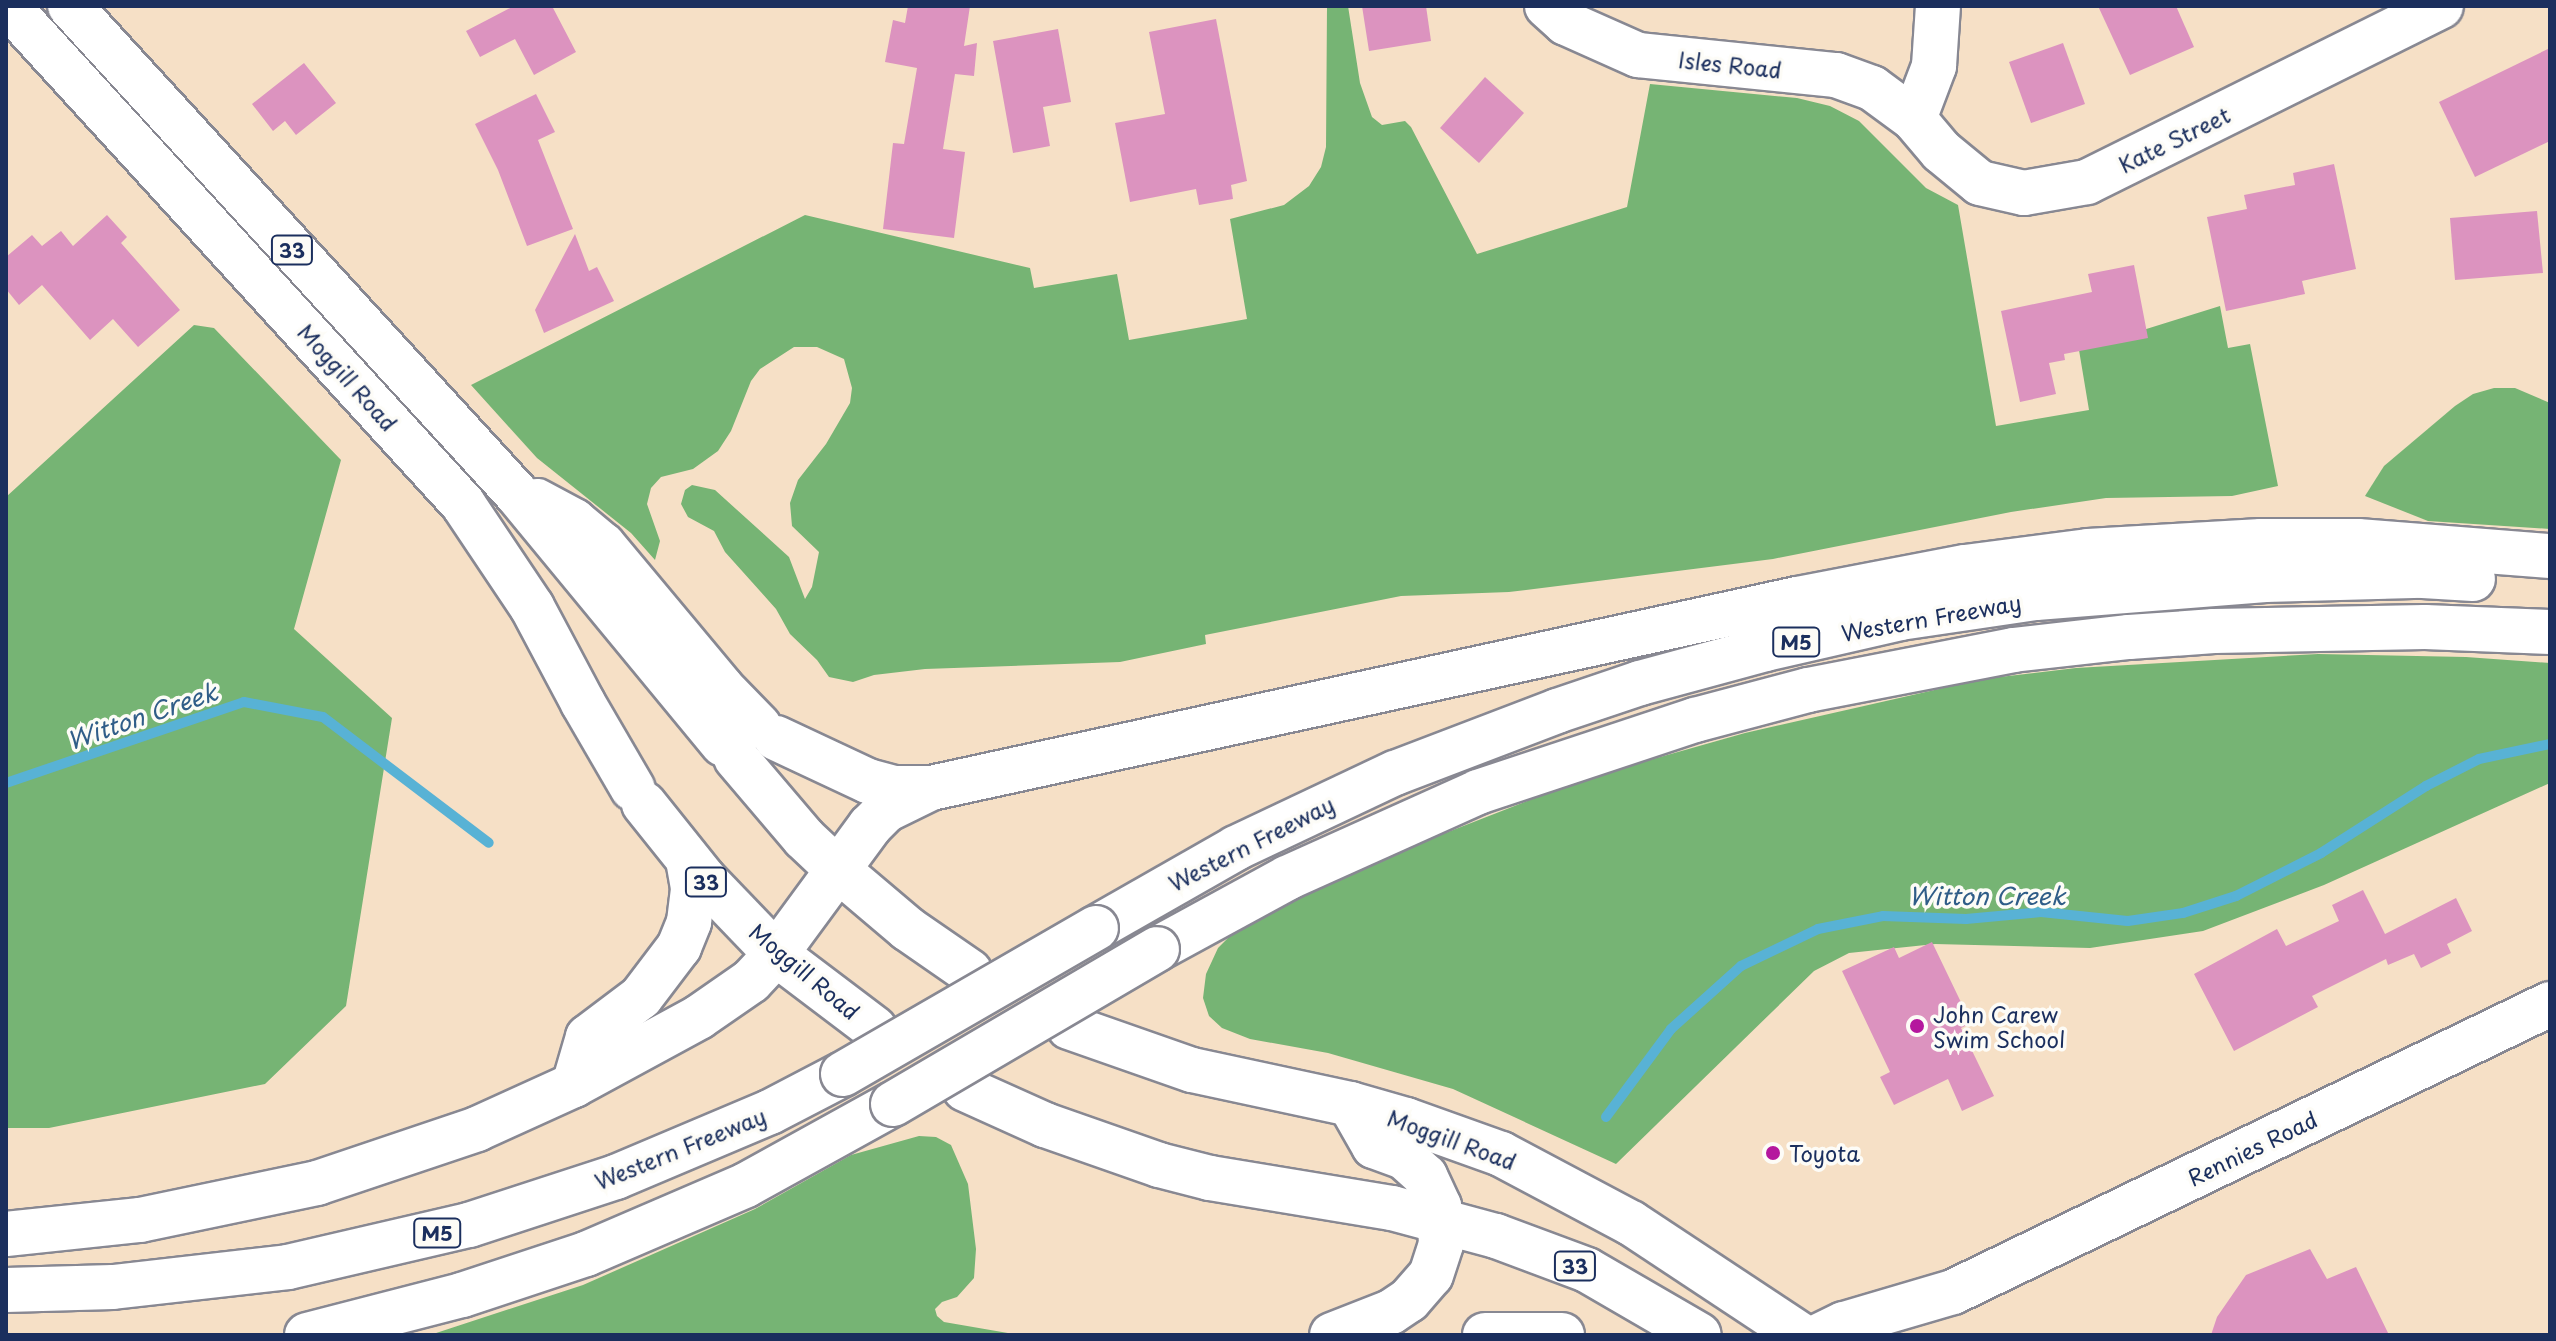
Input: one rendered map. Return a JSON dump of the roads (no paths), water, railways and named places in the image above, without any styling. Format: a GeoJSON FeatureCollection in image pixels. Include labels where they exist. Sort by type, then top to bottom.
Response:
{"type":"FeatureCollection","features":[{"type":"Feature","properties":{"kind":"main road","name":"Moggill Road"},"geometry":{"type":"LineString","coordinates":[[8,6],[463,504],[532,607],[583,703],[638,796],[688,861],[776,954],[874,1028]]}},
{"type":"Feature","properties":{"kind":"main road","name":"Moggill Road"},"geometry":{"type":"LineString","coordinates":[[70,6],[748,741],[804,838],[908,929],[970,972]]}},
{"type":"Feature","properties":{"kind":"main road","name":"Isles Road"},"geometry":{"type":"LineString","coordinates":[[1547,6],[1566,23],[1638,55],[1836,75],[1872,88],[1914,119]]}},
{"type":"Feature","properties":{"kind":"main road"},"geometry":{"type":"LineString","coordinates":[[1914,119],[1934,66],[1938,6]]}},
{"type":"Feature","properties":{"kind":"main road","name":"Kate Street"},"geometry":{"type":"LineString","coordinates":[[1914,119],[1941,151],[1980,183],[2024,193],[2087,182],[2441,6]]}},
{"type":"Feature","properties":{"kind":"main road"},"geometry":{"type":"LineString","coordinates":[[748,741],[895,788],[931,788],[1797,599],[1965,567],[2088,551],[2261,541],[2358,541],[2550,556]]}},
{"type":"Feature","properties":{"kind":"main road","name":"Western Freeway"},"geometry":{"type":"LineString","coordinates":[[6,1290],[113,1287],[259,1271],[380,1247],[469,1225],[654,1162],[770,1112],[843,1074],[1236,848],[1395,773],[1640,683],[1765,649],[1900,618],[2036,598],[2265,580],[2423,576],[2550,584]]}},
{"type":"Feature","properties":{"kind":"main road","name":"M5"},"geometry":{"type":"LineString","coordinates":[[307,1335],[448,1299],[599,1249],[746,1185],[893,1104],[1157,949],[1287,878],[1478,792],[1653,732],[1808,690],[2013,650],[2129,637],[2214,631],[2425,627],[2550,632]]}},
{"type":"Feature","properties":{"kind":"main road"},"geometry":{"type":"LineString","coordinates":[[6,1234],[140,1220],[317,1183],[477,1129],[574,1085],[699,1017],[751,981],[776,954],[836,868],[886,810],[931,788]]}},
{"type":"Feature","properties":{"kind":"main road"},"geometry":{"type":"LineString","coordinates":[[574,1085],[588,1037],[641,997],[675,955],[684,937],[693,888],[688,861]]}},
{"type":"Feature","properties":{"kind":"main road","name":"Rennies Road"},"geometry":{"type":"LineString","coordinates":[[1821,1335],[1844,1324],[1953,1292],[2550,1004]]}},
{"type":"Feature","properties":{"kind":"main road","name":"Moggill Road"},"geometry":{"type":"LineString","coordinates":[[1069,1027],[1192,1070],[1350,1104],[1469,1141],[1521,1163],[1631,1223],[1800,1335]]}},
{"type":"Feature","properties":{"kind":"main road","name":"33"},"geometry":{"type":"LineString","coordinates":[[965,1089],[1045,1125],[1159,1165],[1210,1178],[1392,1208],[1496,1236],[1587,1270],[1699,1335]]}},
{"type":"Feature","properties":{"kind":"main road"},"geometry":{"type":"LineString","coordinates":[[1332,1335],[1391,1312],[1423,1286],[1438,1258],[1441,1220],[1434,1192],[1425,1176],[1404,1157],[1374,1146],[1350,1104]]}},
{"type":"Feature","properties":{"kind":"main road","name":"Rennies Road"},"geometry":{"type":"LineString","coordinates":[[1912,1335],[1920,1322],[1953,1292]]}},
{"type":"Feature","properties":{"kind":"main road"},"geometry":{"type":"LineString","coordinates":[[1485,1335],[1562,1335]]}},
{"type":"Feature","properties":{"kind":"waterway","name":"Witton Creek"},"geometry":{"type":"LineString","coordinates":[[6,783],[244,702],[323,717],[489,843]]}},
{"type":"Feature","properties":{"kind":"waterway","name":"Witton Creek"},"geometry":{"type":"LineString","coordinates":[[1606,1117],[1671,1029],[1741,966],[1818,929],[1883,916],[1966,919],[2041,912],[2128,921],[2183,913],[2236,896],[2321,853],[2426,786],[2479,759],[2550,744]]}},
{"type":"Feature","properties":{"kind":"place","name":"John Carew Swim School"},"geometry":{"type":"Point","coordinates":[1917,1026]}},
{"type":"Feature","properties":{"kind":"place","name":"Toyota"},"geometry":{"type":"Point","coordinates":[1773,1153]}}]}
